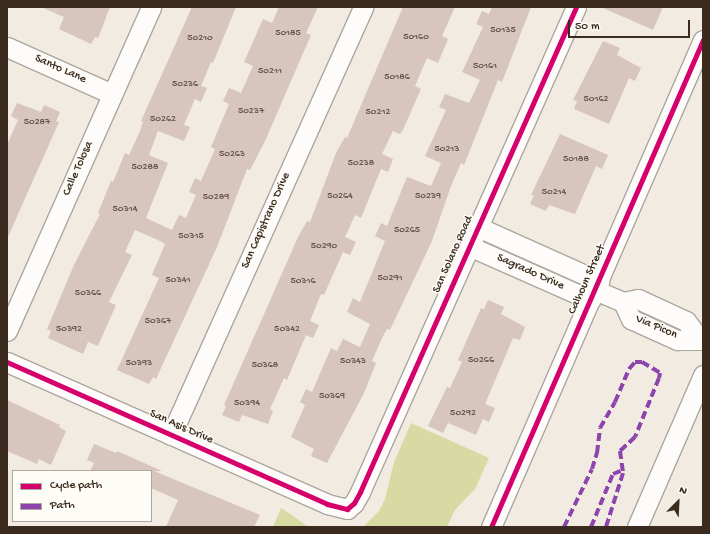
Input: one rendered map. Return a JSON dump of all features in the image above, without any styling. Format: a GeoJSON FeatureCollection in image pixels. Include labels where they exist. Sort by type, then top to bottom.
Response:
{"type":"FeatureCollection","features":[{"type":"Feature","properties":{"kind":"street","name":"Calle Tolosa"},"geometry":{"type":"LineString","coordinates":[[7,331],[151,7]]}},
{"type":"Feature","properties":{"kind":"street","name":"San Capistrano Drive"},"geometry":{"type":"LineString","coordinates":[[171,435],[363,7]]}},
{"type":"Feature","properties":{"kind":"street","name":"San Solano Road"},"geometry":{"type":"LineString","coordinates":[[347,509],[354,503],[360,492],[576,7]]}},
{"type":"Feature","properties":{"kind":"street","name":"Calhoun Street"},"geometry":{"type":"LineString","coordinates":[[491,527],[703,40]]}},
{"type":"Feature","properties":{"kind":"street","name":"Santo Lane"},"geometry":{"type":"LineString","coordinates":[[7,47],[112,94]]}},
{"type":"Feature","properties":{"kind":"street","name":"Sagrado Drive"},"geometry":{"type":"LineString","coordinates":[[478,227],[595,290]]}},
{"type":"Feature","properties":{"kind":"street","name":"Sagrado Drive"},"geometry":{"type":"LineString","coordinates":[[469,246],[595,290]]}},
{"type":"Feature","properties":{"kind":"street","name":"Via Picon"},"geometry":{"type":"LineString","coordinates":[[595,290],[623,302],[638,299],[686,321],[701,339]]}},
{"type":"Feature","properties":{"kind":"street","name":"San Asis Drive"},"geometry":{"type":"LineString","coordinates":[[7,362],[327,504],[347,509]]}},
{"type":"Feature","properties":{"kind":"street"},"geometry":{"type":"LineString","coordinates":[[637,527],[703,375]]}},
{"type":"Feature","properties":{"kind":"green space"},"geometry":{"type":"Polygon","coordinates":[[[411,423],[489,458],[475,489],[455,510],[447,527],[363,527],[379,511],[385,499],[394,462],[411,423]]]}},
{"type":"Feature","properties":{"kind":"green space"},"geometry":{"type":"Polygon","coordinates":[[[281,508],[296,518],[308,527],[273,527],[281,508]]]}},
{"type":"Feature","properties":{"kind":"building"},"geometry":{"type":"Polygon","coordinates":[[[41,7],[110,7],[98,38],[95,37],[91,44],[59,29],[64,17],[41,7]]]}},
{"type":"Feature","properties":{"kind":"building"},"geometry":{"type":"Polygon","coordinates":[[[192,7],[236,7],[213,63],[211,62],[201,86],[207,88],[201,102],[195,99],[184,125],[190,127],[184,141],[158,131],[149,155],[168,163],[146,218],[172,230],[179,215],[186,218],[196,195],[189,192],[195,178],[201,181],[215,149],[211,147],[229,104],[223,101],[229,88],[241,93],[253,66],[244,62],[263,19],[272,23],[279,7],[318,7],[306,33],[311,35],[265,141],[250,170],[247,169],[217,247],[156,379],[153,377],[149,384],[117,370],[159,278],[152,275],[165,244],[160,241],[135,230],[125,252],[132,255],[109,302],[116,305],[98,346],[88,342],[83,354],[48,338],[51,331],[47,329],[74,265],[100,214],[98,213],[111,181],[113,182],[125,153],[129,155],[140,131],[143,122],[141,121],[192,7]]]}},
{"type":"Feature","properties":{"kind":"building"},"geometry":{"type":"Polygon","coordinates":[[[403,7],[455,7],[442,36],[448,39],[438,63],[427,58],[415,86],[421,89],[402,132],[399,134],[393,131],[382,154],[393,159],[388,172],[381,169],[361,218],[355,215],[345,237],[356,242],[350,255],[343,252],[324,295],[321,294],[310,321],[319,325],[313,338],[306,335],[287,380],[284,378],[270,409],[273,411],[268,424],[242,415],[239,422],[222,415],[226,406],[224,405],[298,237],[307,221],[310,222],[336,153],[345,137],[347,138],[403,7]]]}},
{"type":"Feature","properties":{"kind":"building"},"geometry":{"type":"Polygon","coordinates":[[[492,7],[531,7],[502,82],[498,80],[464,165],[461,163],[451,186],[432,241],[390,330],[387,329],[372,361],[376,363],[364,393],[327,463],[311,456],[314,449],[291,437],[305,405],[300,402],[306,389],[312,392],[331,348],[337,351],[343,339],[360,347],[370,324],[347,312],[353,298],[360,302],[385,241],[375,236],[381,223],[387,226],[407,177],[431,186],[441,163],[425,156],[446,110],[439,107],[445,94],[469,103],[480,80],[462,72],[483,27],[476,24],[482,11],[489,14],[492,7]]]}},
{"type":"Feature","properties":{"kind":"building"},"geometry":{"type":"Polygon","coordinates":[[[601,7],[663,7],[653,30],[601,7]]]}},
{"type":"Feature","properties":{"kind":"building"},"geometry":{"type":"Polygon","coordinates":[[[603,41],[620,48],[617,55],[641,68],[635,81],[629,78],[609,124],[574,109],[577,101],[573,100],[603,41]]]}},
{"type":"Feature","properties":{"kind":"building"},"geometry":{"type":"Polygon","coordinates":[[[17,103],[41,112],[44,105],[60,112],[56,121],[59,122],[7,239],[7,145],[18,120],[11,116],[17,103]]]}},
{"type":"Feature","properties":{"kind":"building"},"geometry":{"type":"Polygon","coordinates":[[[560,134],[608,155],[602,169],[596,166],[575,214],[549,205],[546,211],[530,204],[534,195],[531,195],[560,134]]]}},
{"type":"Feature","properties":{"kind":"building"},"geometry":{"type":"Polygon","coordinates":[[[488,300],[504,307],[501,314],[525,327],[520,340],[513,338],[485,404],[495,408],[489,422],[483,419],[476,435],[448,423],[443,433],[428,426],[447,387],[450,388],[462,362],[458,360],[481,308],[484,309],[488,300]]]}},
{"type":"Feature","properties":{"kind":"building"},"geometry":{"type":"Polygon","coordinates":[[[7,400],[60,425],[59,427],[66,431],[51,465],[39,459],[37,464],[7,451],[7,400]]]}},
{"type":"Feature","properties":{"kind":"building"},"geometry":{"type":"Polygon","coordinates":[[[94,444],[116,453],[117,451],[162,471],[154,471],[260,515],[254,527],[166,527],[178,500],[152,488],[152,470],[90,470],[94,463],[87,460],[94,444]]]}},
{"type":"Feature","properties":{"kind":"marked path"},"geometry":{"type":"LineString","coordinates":[[564,527],[592,469],[597,453],[600,428],[615,402],[629,369],[635,362],[642,362],[660,373],[659,378],[635,437],[620,451],[623,473],[606,527]]}},
{"type":"Feature","properties":{"kind":"marked path"},"geometry":{"type":"LineString","coordinates":[[591,527],[613,474],[623,470]]}},
{"type":"Feature","properties":{"kind":"cycle path"},"geometry":{"type":"LineString","coordinates":[[7,362],[327,504],[347,509],[354,503],[360,492],[576,7]]}},
{"type":"Feature","properties":{"kind":"cycle path"},"geometry":{"type":"LineString","coordinates":[[491,527],[703,40]]}}]}
